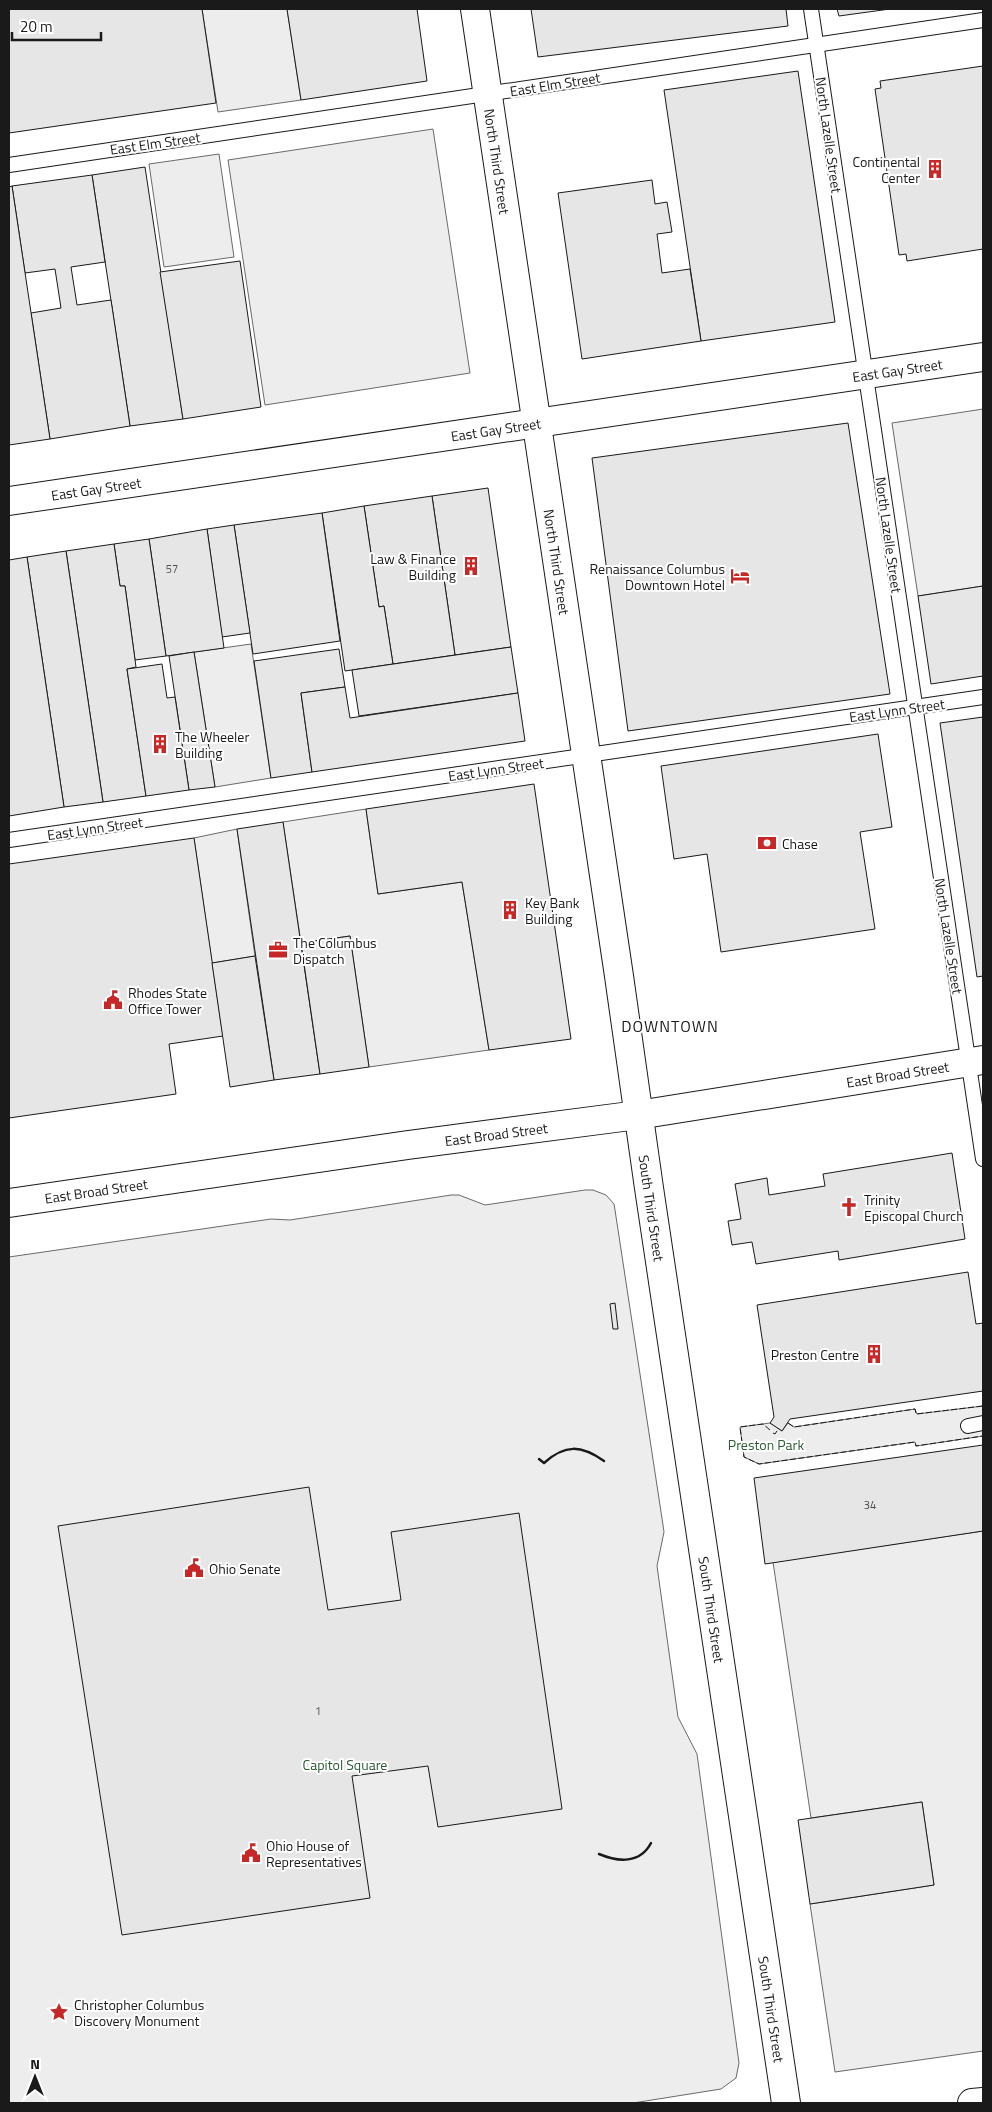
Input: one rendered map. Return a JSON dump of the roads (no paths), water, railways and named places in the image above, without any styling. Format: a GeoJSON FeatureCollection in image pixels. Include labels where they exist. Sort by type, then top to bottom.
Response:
{"type":"FeatureCollection","features":[{"type":"Feature","properties":{"kind":"main road","name":"North Third Street"},"geometry":{"type":"LineString","coordinates":[[475,9],[638,1115]]}},
{"type":"Feature","properties":{"kind":"main road","name":"East Gay Street"},"geometry":{"type":"LineString","coordinates":[[9,501],[983,356]]}},
{"type":"Feature","properties":{"kind":"main road","name":"East Broad Street"},"geometry":{"type":"LineString","coordinates":[[9,1203],[408,1145],[638,1115],[976,1061]]}},
{"type":"Feature","properties":{"kind":"main road","name":"South Third Street"},"geometry":{"type":"LineString","coordinates":[[638,1115],[786,2103]]}},
{"type":"Feature","properties":{"kind":"main road"},"geometry":{"type":"LineString","coordinates":[[972,2103],[983,2102]]}},
{"type":"Feature","properties":{"kind":"lane","name":"North Lazelle Street"},"geometry":{"type":"LineString","coordinates":[[811,9],[915,707],[976,1061],[983,1159]]}},
{"type":"Feature","properties":{"kind":"lane","name":"East Elm Street"},"geometry":{"type":"LineString","coordinates":[[9,165],[983,20]]}},
{"type":"Feature","properties":{"kind":"lane","name":"East Lynn Street"},"geometry":{"type":"LineString","coordinates":[[9,840],[983,697]]}},
{"type":"Feature","properties":{"kind":"lane"},"geometry":{"type":"LineString","coordinates":[[968,1426],[983,1423]]}},
{"type":"Feature","properties":{"kind":"place","name":"Continental Center"},"geometry":{"type":"Point","coordinates":[935,169]}},
{"type":"Feature","properties":{"kind":"place","name":"Law & Finance Building"},"geometry":{"type":"Point","coordinates":[471,566]}},
{"type":"Feature","properties":{"kind":"place","name":"Renaissance Columbus Downtown Hotel"},"geometry":{"type":"Point","coordinates":[740,576]}},
{"type":"Feature","properties":{"kind":"place","name":"The Wheeler Building"},"geometry":{"type":"Point","coordinates":[160,744]}},
{"type":"Feature","properties":{"kind":"place","name":"Chase"},"geometry":{"type":"Point","coordinates":[767,843]}},
{"type":"Feature","properties":{"kind":"place","name":"Key Bank Building"},"geometry":{"type":"Point","coordinates":[510,910]}},
{"type":"Feature","properties":{"kind":"place","name":"The Columbus Dispatch"},"geometry":{"type":"Point","coordinates":[278,950]}},
{"type":"Feature","properties":{"kind":"place","name":"Rhodes State Office Tower"},"geometry":{"type":"Point","coordinates":[113,1000]}},
{"type":"Feature","properties":{"kind":"place","name":"Trinity Episcopal Church"},"geometry":{"type":"Point","coordinates":[849,1207]}},
{"type":"Feature","properties":{"kind":"place","name":"Preston Centre"},"geometry":{"type":"Point","coordinates":[874,1354]}},
{"type":"Feature","properties":{"kind":"place","name":"Ohio Senate"},"geometry":{"type":"Point","coordinates":[194,1568]}},
{"type":"Feature","properties":{"kind":"place","name":"Ohio House of Representatives"},"geometry":{"type":"Point","coordinates":[251,1853]}},
{"type":"Feature","properties":{"kind":"place","name":"Christopher Columbus Discovery Monument"},"geometry":{"type":"Point","coordinates":[59,2012]}},
{"type":"Feature","properties":{"kind":"district","name":"DOWNTOWN"},"geometry":{"type":"Point","coordinates":[670,1026]}},
{"type":"Feature","properties":{"kind":"park label","name":"Preston Park"},"geometry":{"type":"Point","coordinates":[766,1444]}},
{"type":"Feature","properties":{"kind":"park label","name":"Capitol Square"},"geometry":{"type":"Point","coordinates":[345,1764]}}]}
